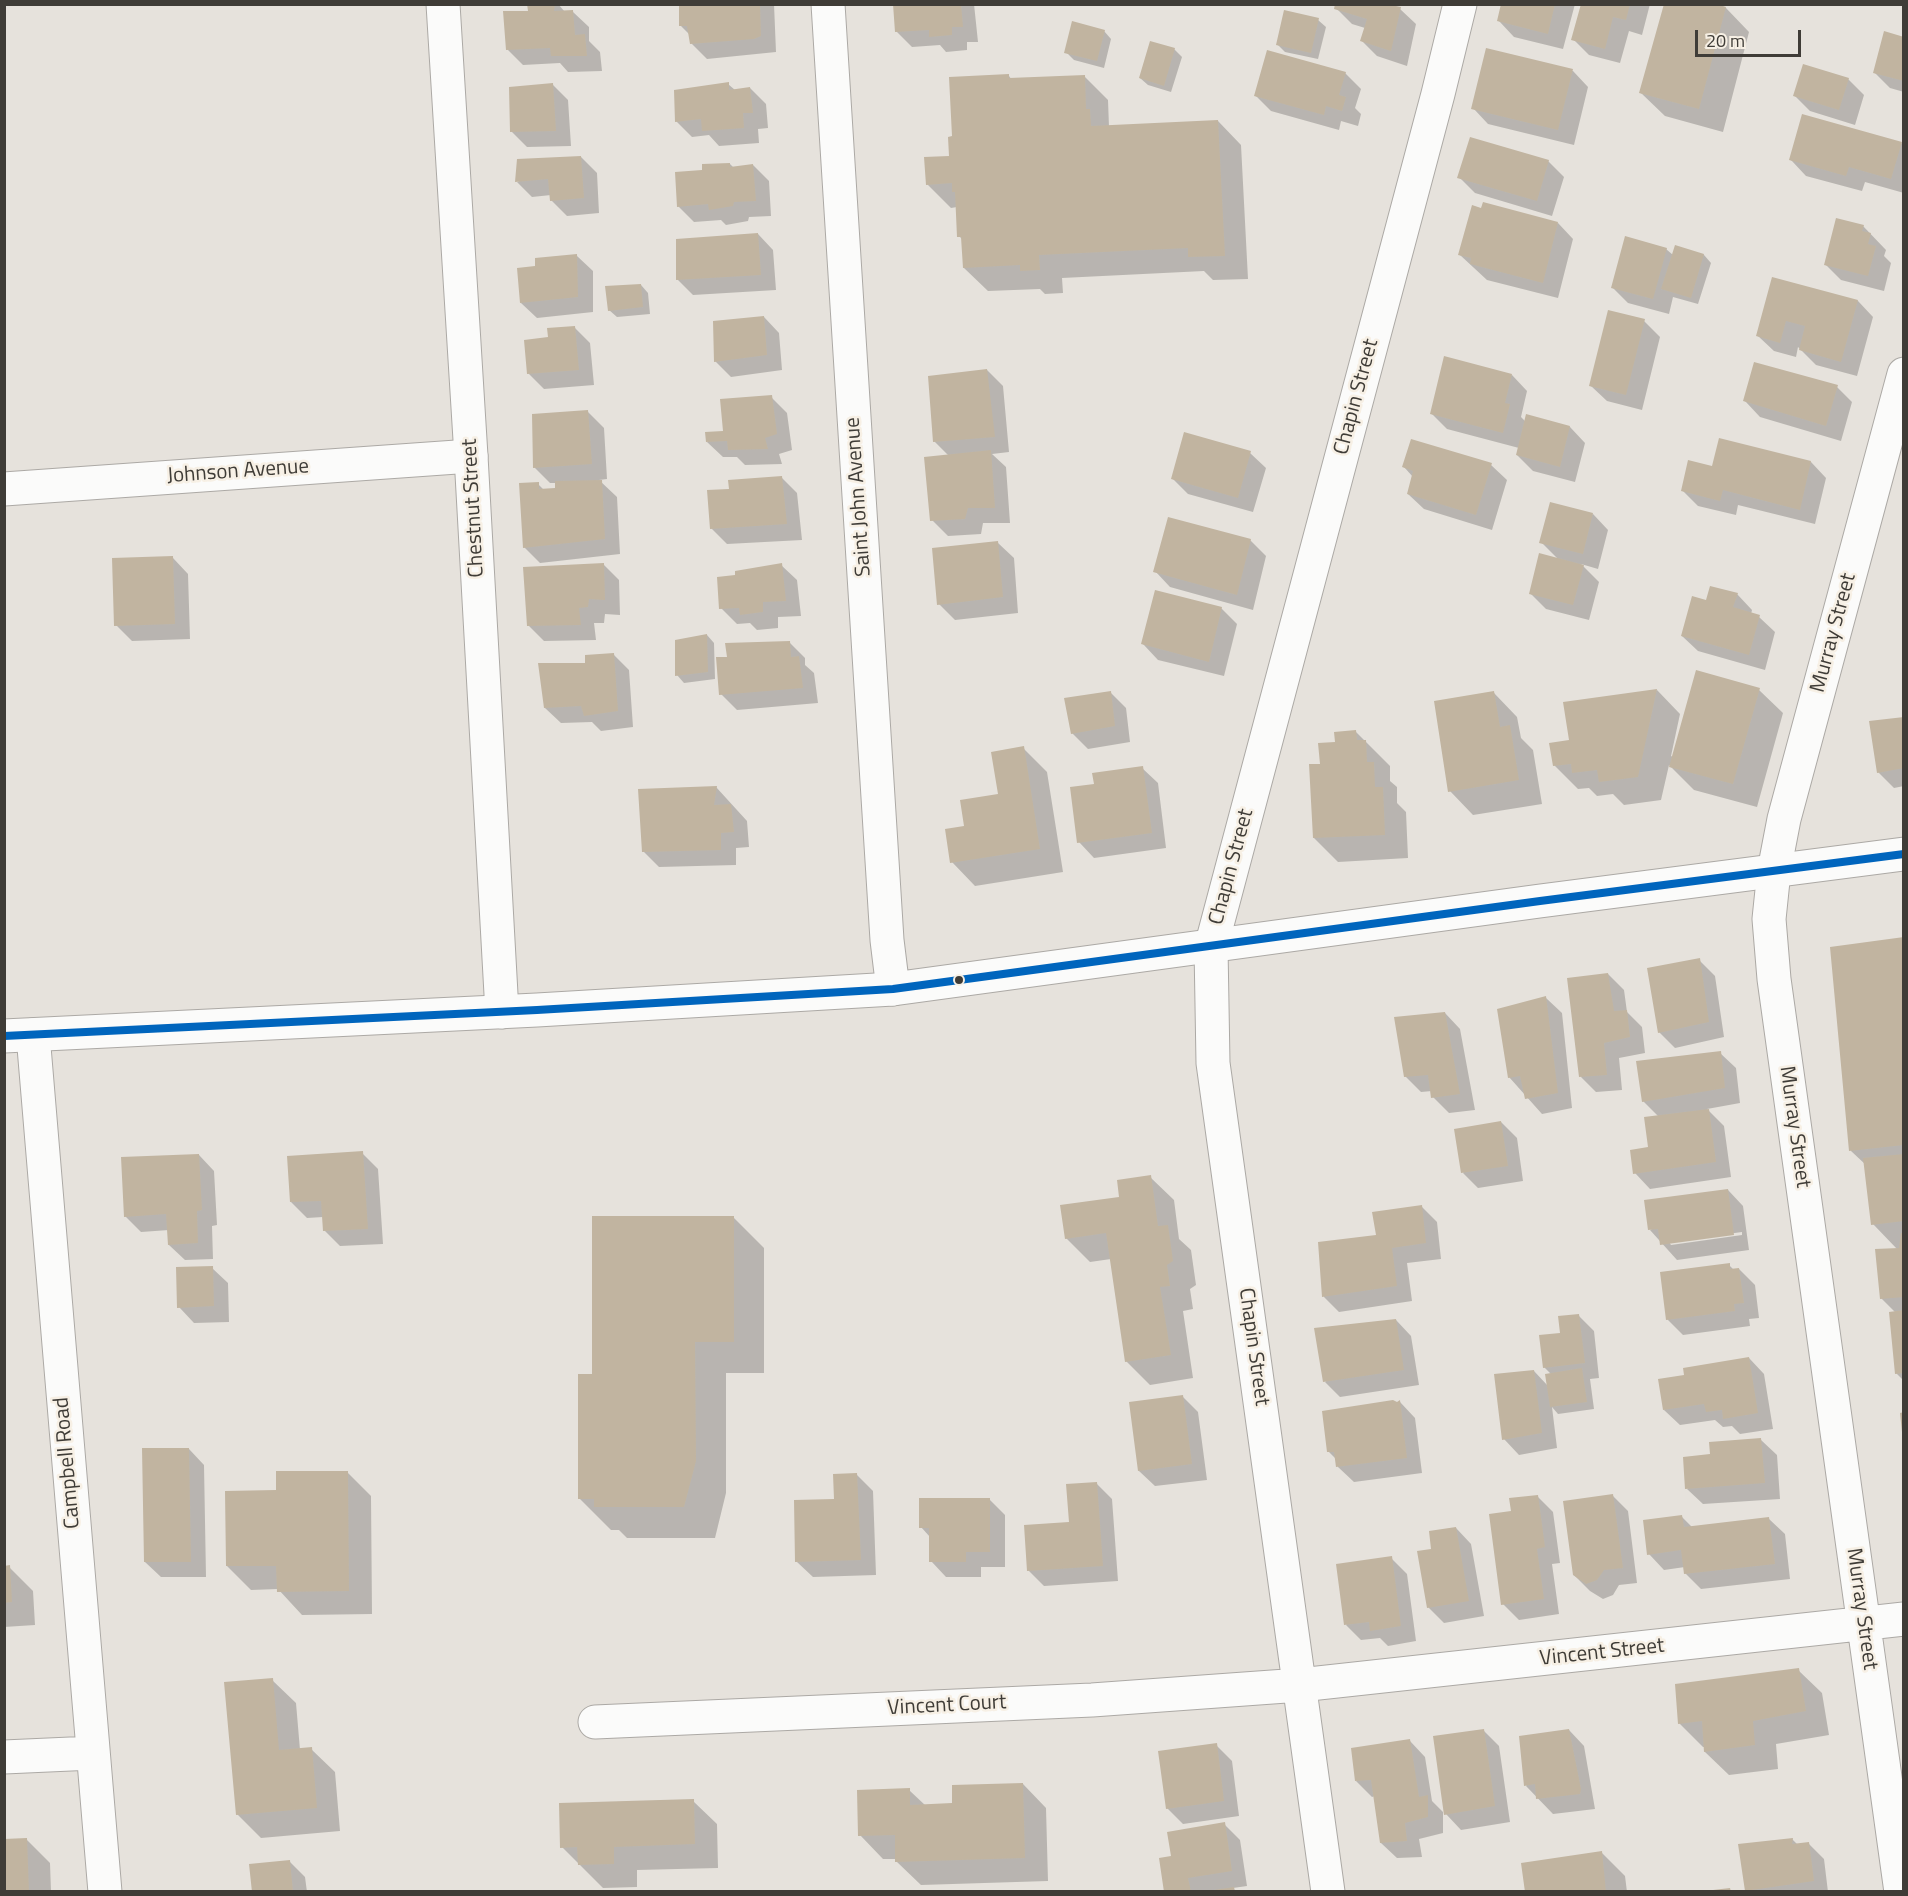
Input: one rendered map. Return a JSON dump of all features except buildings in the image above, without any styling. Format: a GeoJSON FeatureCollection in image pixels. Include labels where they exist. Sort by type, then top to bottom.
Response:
{"type":"FeatureCollection","features":[{"type":"Feature","properties":{"kind":"street","name":"Chestnut Street"},"geometry":{"type":"LineString","coordinates":[[442,4],[471,456],[502,1012]]}},
{"type":"Feature","properties":{"kind":"street","name":"Saint John Avenue"},"geometry":{"type":"LineString","coordinates":[[828,4],[886,916],[893,989]]}},
{"type":"Feature","properties":{"kind":"street","name":"Chapin Street"},"geometry":{"type":"LineString","coordinates":[[1328,1892],[1213,1063],[1211,947],[1460,4]]}},
{"type":"Feature","properties":{"kind":"street","name":"Murray Street"},"geometry":{"type":"LineString","coordinates":[[1900,1892],[1774,979],[1768,919],[1784,819],[1904,374]]}},
{"type":"Feature","properties":{"kind":"street","name":"Johnson Avenue"},"geometry":{"type":"LineString","coordinates":[[4,489],[471,456]]}},
{"type":"Feature","properties":{"kind":"street"},"geometry":{"type":"LineString","coordinates":[[19,1036],[502,1012],[893,989],[1904,854]]}},
{"type":"Feature","properties":{"kind":"street","name":"Campbell Road"},"geometry":{"type":"LineString","coordinates":[[19,1036],[93,1753],[105,1892]]}},
{"type":"Feature","properties":{"kind":"street","name":"Vincent Street"},"geometry":{"type":"LineString","coordinates":[[1300,1685],[1904,1619]]}},
{"type":"Feature","properties":{"kind":"street","name":"Vincent Court"},"geometry":{"type":"LineString","coordinates":[[595,1722],[1092,1700],[1300,1685]]}},
{"type":"Feature","properties":{"kind":"street"},"geometry":{"type":"LineString","coordinates":[[4,1757],[93,1753]]}},
{"type":"Feature","properties":{"kind":"transit line"},"geometry":{"type":"LineString","coordinates":[[4,1036],[537,1010],[893,989],[1904,854]]}}]}
